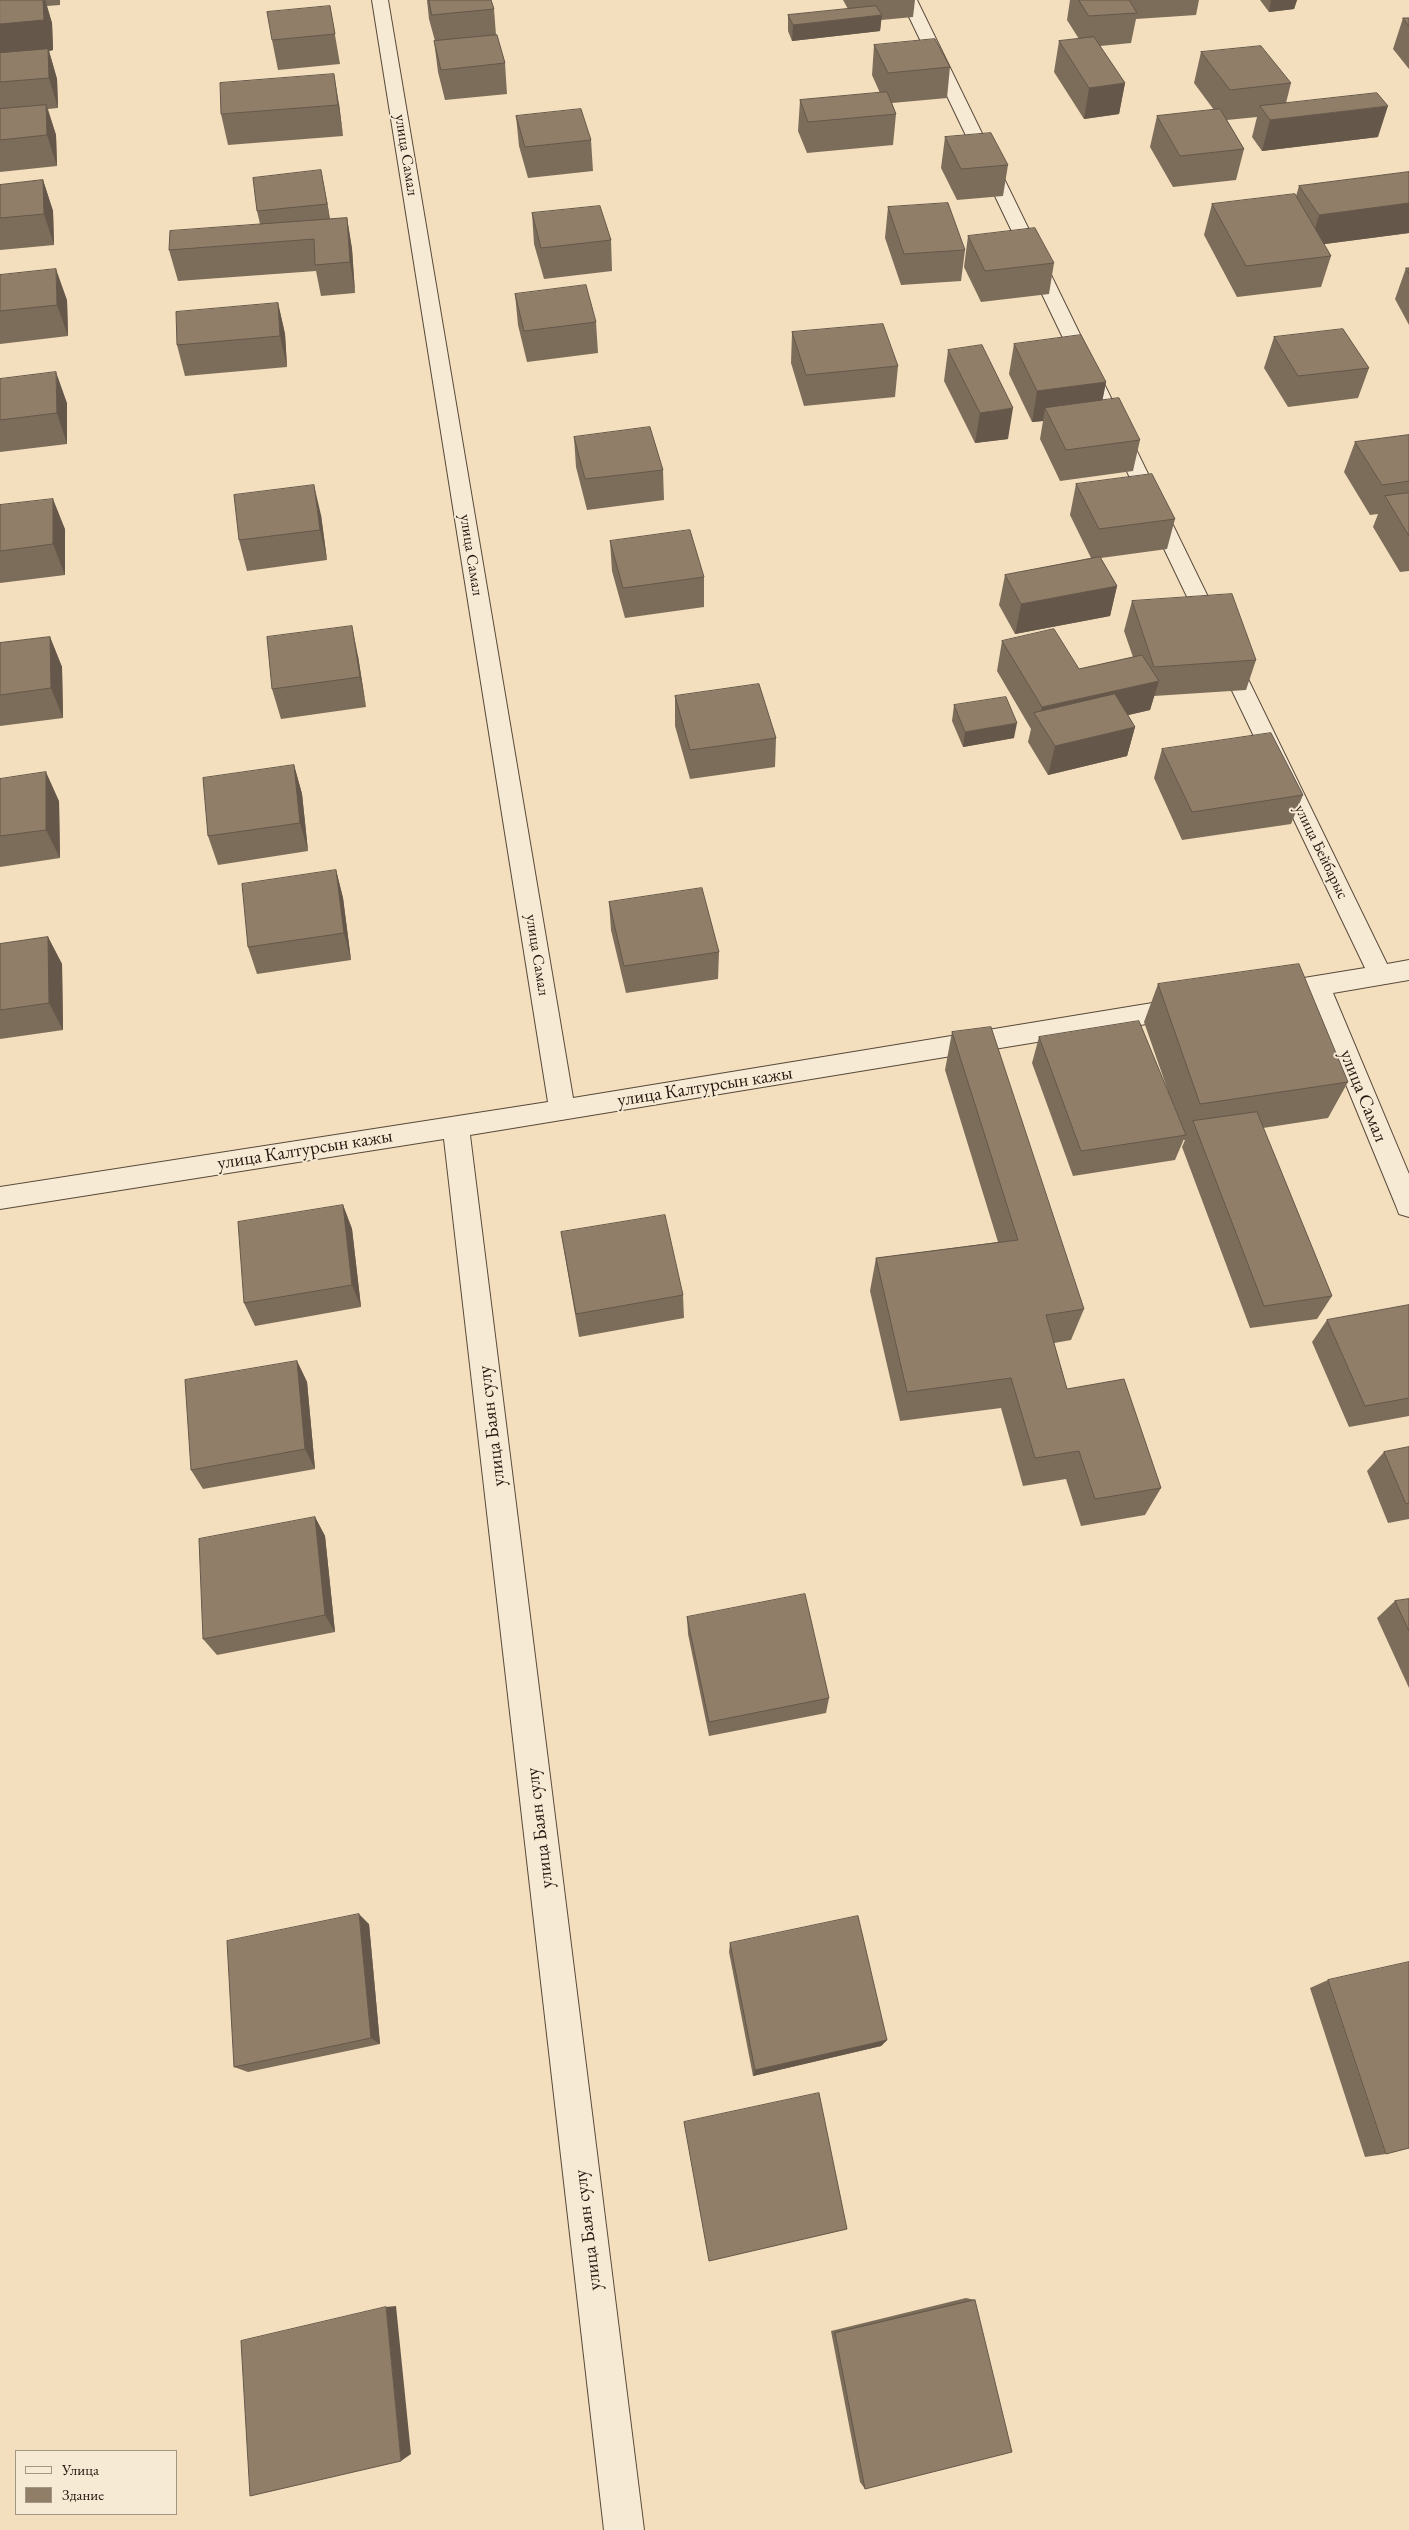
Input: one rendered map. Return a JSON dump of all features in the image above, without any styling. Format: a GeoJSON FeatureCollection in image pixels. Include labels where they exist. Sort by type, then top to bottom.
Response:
{"type":"FeatureCollection","features":[{"type":"Feature","properties":{"kind":"street","name":"улица Самал"},"geometry":{"type":"LineString","coordinates":[[380,0],[562,1110]]}},
{"type":"Feature","properties":{"kind":"street","name":"улица Бейбарыс"},"geometry":{"type":"LineString","coordinates":[[909,0],[1380,974]]}},
{"type":"Feature","properties":{"kind":"street"},"geometry":{"type":"LineString","coordinates":[[1249,997],[1409,970]]}},
{"type":"Feature","properties":{"kind":"street","name":"улица Самал"},"geometry":{"type":"LineString","coordinates":[[1318,986],[1409,1206]]}},
{"type":"Feature","properties":{"kind":"street","name":"улица Калтурсын кажы"},"geometry":{"type":"LineString","coordinates":[[0,1198],[562,1110],[1210,1004]]}},
{"type":"Feature","properties":{"kind":"street","name":"улица Баян сулу"},"geometry":{"type":"LineString","coordinates":[[456,1126],[624,2530]]}},
{"type":"Feature","properties":{"kind":"building"},"geometry":{"type":"Polygon","coordinates":[[[0,0],[43,0],[44,20],[0,24],[0,0]]]}},
{"type":"Feature","properties":{"kind":"building"},"geometry":{"type":"Polygon","coordinates":[[[429,0],[491,0],[494,9],[432,15],[429,0]]]}},
{"type":"Feature","properties":{"kind":"building"},"geometry":{"type":"Polygon","coordinates":[[[1079,0],[1129,0],[1137,13],[1089,16],[1079,0]]]}},
{"type":"Feature","properties":{"kind":"building"},"geometry":{"type":"Polygon","coordinates":[[[330,6],[335,34],[272,40],[267,12],[330,6]]]}},
{"type":"Feature","properties":{"kind":"building"},"geometry":{"type":"Polygon","coordinates":[[[876,6],[882,15],[793,25],[788,15],[876,6]]]}},
{"type":"Feature","properties":{"kind":"building"},"geometry":{"type":"Polygon","coordinates":[[[1403,18],[1409,18],[1409,26],[1403,18]]]}},
{"type":"Feature","properties":{"kind":"building"},"geometry":{"type":"Polygon","coordinates":[[[497,35],[505,63],[441,70],[434,41],[497,35]]]}},
{"type":"Feature","properties":{"kind":"building"},"geometry":{"type":"Polygon","coordinates":[[[1094,37],[1125,83],[1089,88],[1059,41],[1094,37]]]}},
{"type":"Feature","properties":{"kind":"building"},"geometry":{"type":"Polygon","coordinates":[[[935,39],[950,67],[888,73],[874,45],[935,39]]]}},
{"type":"Feature","properties":{"kind":"building"},"geometry":{"type":"Polygon","coordinates":[[[1261,46],[1291,83],[1230,90],[1201,52],[1261,46]]]}},
{"type":"Feature","properties":{"kind":"building"},"geometry":{"type":"Polygon","coordinates":[[[48,49],[49,78],[0,82],[0,53],[48,49]]]}},
{"type":"Feature","properties":{"kind":"building"},"geometry":{"type":"Polygon","coordinates":[[[334,74],[338,105],[221,114],[220,83],[334,74]]]}},
{"type":"Feature","properties":{"kind":"building"},"geometry":{"type":"Polygon","coordinates":[[[887,92],[896,114],[808,122],[800,100],[887,92]]]}},
{"type":"Feature","properties":{"kind":"building"},"geometry":{"type":"Polygon","coordinates":[[[1377,93],[1388,106],[1270,120],[1260,106],[1377,93]]]}},
{"type":"Feature","properties":{"kind":"building"},"geometry":{"type":"Polygon","coordinates":[[[46,105],[47,135],[0,140],[0,109],[46,105]]]}},
{"type":"Feature","properties":{"kind":"building"},"geometry":{"type":"Polygon","coordinates":[[[581,109],[591,140],[525,147],[516,116],[581,109]]]}},
{"type":"Feature","properties":{"kind":"building"},"geometry":{"type":"Polygon","coordinates":[[[1220,109],[1244,149],[1180,156],[1157,116],[1220,109]]]}},
{"type":"Feature","properties":{"kind":"building"},"geometry":{"type":"Polygon","coordinates":[[[991,133],[1008,165],[961,169],[945,137],[991,133]]]}},
{"type":"Feature","properties":{"kind":"building"},"geometry":{"type":"Polygon","coordinates":[[[321,170],[327,204],[257,211],[253,178],[321,170]]]}},
{"type":"Feature","properties":{"kind":"building"},"geometry":{"type":"Polygon","coordinates":[[[1409,172],[1409,203],[1319,215],[1299,186],[1409,172]]]}},
{"type":"Feature","properties":{"kind":"building"},"geometry":{"type":"Polygon","coordinates":[[[43,180],[44,214],[0,218],[0,185],[43,180]]]}},
{"type":"Feature","properties":{"kind":"building"},"geometry":{"type":"Polygon","coordinates":[[[1295,194],[1331,256],[1246,266],[1212,204],[1295,194]]]}},
{"type":"Feature","properties":{"kind":"building"},"geometry":{"type":"Polygon","coordinates":[[[948,203],[965,250],[904,254],[888,207],[948,203]]]}},
{"type":"Feature","properties":{"kind":"building"},"geometry":{"type":"Polygon","coordinates":[[[600,206],[611,240],[541,248],[532,213],[600,206]]]}},
{"type":"Feature","properties":{"kind":"building"},"geometry":{"type":"Polygon","coordinates":[[[347,218],[350,262],[315,265],[314,239],[169,250],[170,231],[347,218]]]}},
{"type":"Feature","properties":{"kind":"building"},"geometry":{"type":"Polygon","coordinates":[[[1035,228],[1054,263],[985,271],[968,236],[1035,228]]]}},
{"type":"Feature","properties":{"kind":"building"},"geometry":{"type":"Polygon","coordinates":[[[56,269],[57,305],[0,311],[0,275],[56,269]]]}},
{"type":"Feature","properties":{"kind":"building"},"geometry":{"type":"Polygon","coordinates":[[[586,285],[596,322],[524,331],[515,294],[586,285]]]}},
{"type":"Feature","properties":{"kind":"building"},"geometry":{"type":"Polygon","coordinates":[[[278,303],[280,336],[177,345],[176,312],[278,303]]]}},
{"type":"Feature","properties":{"kind":"building"},"geometry":{"type":"Polygon","coordinates":[[[883,324],[898,366],[806,375],[792,332],[883,324]]]}},
{"type":"Feature","properties":{"kind":"building"},"geometry":{"type":"Polygon","coordinates":[[[1343,329],[1369,368],[1298,376],[1274,337],[1343,329]]]}},
{"type":"Feature","properties":{"kind":"building"},"geometry":{"type":"Polygon","coordinates":[[[1081,335],[1106,382],[1037,391],[1014,344],[1081,335]]]}},
{"type":"Feature","properties":{"kind":"building"},"geometry":{"type":"Polygon","coordinates":[[[982,345],[1013,408],[980,413],[948,350],[982,345]]]}},
{"type":"Feature","properties":{"kind":"building"},"geometry":{"type":"Polygon","coordinates":[[[56,372],[57,413],[0,420],[0,379],[56,372]]]}},
{"type":"Feature","properties":{"kind":"building"},"geometry":{"type":"Polygon","coordinates":[[[1119,398],[1140,440],[1066,450],[1045,408],[1119,398]]]}},
{"type":"Feature","properties":{"kind":"building"},"geometry":{"type":"Polygon","coordinates":[[[650,427],[663,470],[585,479],[574,437],[650,427]]]}},
{"type":"Feature","properties":{"kind":"building"},"geometry":{"type":"Polygon","coordinates":[[[1409,435],[1409,481],[1382,485],[1355,442],[1409,435]]]}},
{"type":"Feature","properties":{"kind":"building"},"geometry":{"type":"Polygon","coordinates":[[[1152,474],[1175,519],[1099,529],[1076,484],[1152,474]]]}},
{"type":"Feature","properties":{"kind":"building"},"geometry":{"type":"Polygon","coordinates":[[[314,485],[320,530],[239,540],[234,495],[314,485]]]}},
{"type":"Feature","properties":{"kind":"building"},"geometry":{"type":"Polygon","coordinates":[[[1409,493],[1409,536],[1385,496],[1409,493]]]}},
{"type":"Feature","properties":{"kind":"building"},"geometry":{"type":"Polygon","coordinates":[[[53,499],[53,544],[0,551],[0,505],[53,499]]]}},
{"type":"Feature","properties":{"kind":"building"},"geometry":{"type":"Polygon","coordinates":[[[690,530],[704,577],[623,588],[610,541],[690,530]]]}},
{"type":"Feature","properties":{"kind":"building"},"geometry":{"type":"Polygon","coordinates":[[[1100,557],[1117,586],[1021,604],[1005,575],[1100,557]]]}},
{"type":"Feature","properties":{"kind":"building"},"geometry":{"type":"Polygon","coordinates":[[[1232,594],[1256,660],[1154,667],[1132,601],[1232,594]]]}},
{"type":"Feature","properties":{"kind":"building"},"geometry":{"type":"Polygon","coordinates":[[[352,626],[360,677],[272,689],[267,637],[352,626]]]}},
{"type":"Feature","properties":{"kind":"building"},"geometry":{"type":"Polygon","coordinates":[[[1054,629],[1079,669],[1142,655],[1159,681],[1042,707],[1002,641],[1054,629]]]}},
{"type":"Feature","properties":{"kind":"building"},"geometry":{"type":"Polygon","coordinates":[[[50,637],[51,688],[0,695],[0,643],[50,637]]]}},
{"type":"Feature","properties":{"kind":"building"},"geometry":{"type":"Polygon","coordinates":[[[759,684],[776,738],[690,750],[675,696],[759,684]]]}},
{"type":"Feature","properties":{"kind":"building"},"geometry":{"type":"Polygon","coordinates":[[[1115,694],[1135,727],[1055,746],[1034,713],[1115,694]]]}},
{"type":"Feature","properties":{"kind":"building"},"geometry":{"type":"Polygon","coordinates":[[[1006,697],[1017,723],[965,732],[954,705],[1006,697]]]}},
{"type":"Feature","properties":{"kind":"building"},"geometry":{"type":"Polygon","coordinates":[[[1271,733],[1303,795],[1192,812],[1162,749],[1271,733]]]}},
{"type":"Feature","properties":{"kind":"building"},"geometry":{"type":"Polygon","coordinates":[[[294,765],[300,823],[208,836],[203,778],[294,765]]]}},
{"type":"Feature","properties":{"kind":"building"},"geometry":{"type":"Polygon","coordinates":[[[46,772],[46,830],[0,836],[0,779],[46,772]]]}},
{"type":"Feature","properties":{"kind":"building"},"geometry":{"type":"Polygon","coordinates":[[[336,870],[344,933],[248,947],[242,884],[336,870]]]}},
{"type":"Feature","properties":{"kind":"building"},"geometry":{"type":"Polygon","coordinates":[[[702,888],[719,952],[624,966],[609,902],[702,888]]]}},
{"type":"Feature","properties":{"kind":"building"},"geometry":{"type":"Polygon","coordinates":[[[48,937],[49,1003],[0,1010],[0,944],[48,937]]]}},
{"type":"Feature","properties":{"kind":"building"},"geometry":{"type":"Polygon","coordinates":[[[1299,964],[1348,1082],[1200,1104],[1158,984],[1299,964]]]}},
{"type":"Feature","properties":{"kind":"building"},"geometry":{"type":"Polygon","coordinates":[[[1139,1021],[1186,1135],[1081,1151],[1039,1037],[1139,1021]]]}},
{"type":"Feature","properties":{"kind":"building"},"geometry":{"type":"Polygon","coordinates":[[[991,1027],[1084,1309],[1046,1315],[1067,1389],[1124,1379],[1161,1488],[1095,1499],[1079,1451],[1035,1458],[1011,1378],[907,1392],[876,1258],[1018,1240],[952,1032],[991,1027]]]}},
{"type":"Feature","properties":{"kind":"building"},"geometry":{"type":"Polygon","coordinates":[[[1257,1112],[1332,1296],[1264,1306],[1193,1121],[1257,1112]]]}},
{"type":"Feature","properties":{"kind":"building"},"geometry":{"type":"Polygon","coordinates":[[[343,1205],[352,1285],[244,1303],[238,1222],[343,1205]]]}},
{"type":"Feature","properties":{"kind":"building"},"geometry":{"type":"Polygon","coordinates":[[[665,1215],[683,1295],[576,1314],[561,1232],[665,1215]]]}},
{"type":"Feature","properties":{"kind":"building"},"geometry":{"type":"Polygon","coordinates":[[[1409,1305],[1409,1398],[1365,1406],[1327,1320],[1409,1305]]]}},
{"type":"Feature","properties":{"kind":"building"},"geometry":{"type":"Polygon","coordinates":[[[297,1361],[305,1449],[191,1470],[185,1380],[297,1361]]]}},
{"type":"Feature","properties":{"kind":"building"},"geometry":{"type":"Polygon","coordinates":[[[1409,1447],[1409,1503],[1406,1504],[1384,1452],[1409,1447]]]}},
{"type":"Feature","properties":{"kind":"building"},"geometry":{"type":"Polygon","coordinates":[[[315,1517],[325,1615],[203,1639],[199,1539],[315,1517]]]}},
{"type":"Feature","properties":{"kind":"building"},"geometry":{"type":"Polygon","coordinates":[[[805,1594],[829,1698],[709,1722],[687,1617],[805,1594]]]}},
{"type":"Feature","properties":{"kind":"building"},"geometry":{"type":"Polygon","coordinates":[[[1409,1599],[1409,1631],[1395,1601],[1409,1599]]]}},
{"type":"Feature","properties":{"kind":"building"},"geometry":{"type":"Polygon","coordinates":[[[359,1914],[371,2038],[234,2067],[227,1941],[359,1914]]]}},
{"type":"Feature","properties":{"kind":"building"},"geometry":{"type":"Polygon","coordinates":[[[858,1916],[887,2040],[755,2070],[730,1943],[858,1916]]]}},
{"type":"Feature","properties":{"kind":"building"},"geometry":{"type":"Polygon","coordinates":[[[1409,1962],[1409,2148],[1386,2154],[1328,1980],[1409,1962]]]}},
{"type":"Feature","properties":{"kind":"building"},"geometry":{"type":"Polygon","coordinates":[[[819,2093],[847,2229],[709,2261],[684,2122],[819,2093]]]}},
{"type":"Feature","properties":{"kind":"building"},"geometry":{"type":"Polygon","coordinates":[[[975,2300],[1012,2452],[865,2489],[835,2333],[975,2300]]]}},
{"type":"Feature","properties":{"kind":"building"},"geometry":{"type":"Polygon","coordinates":[[[386,2307],[401,2461],[250,2496],[241,2341],[386,2307]]]}}]}
